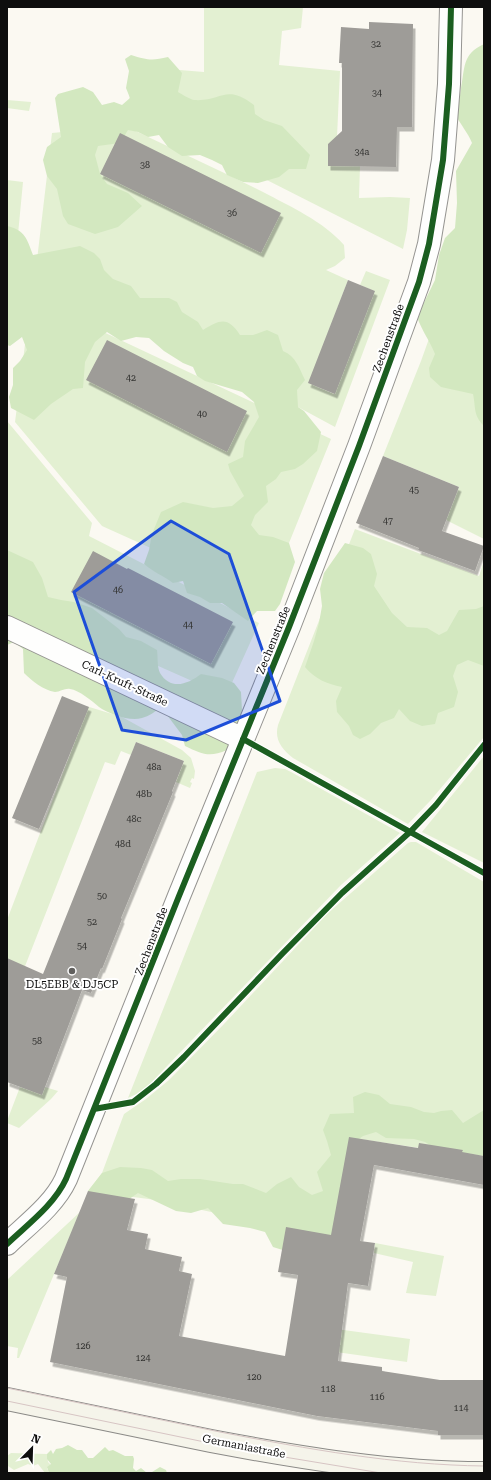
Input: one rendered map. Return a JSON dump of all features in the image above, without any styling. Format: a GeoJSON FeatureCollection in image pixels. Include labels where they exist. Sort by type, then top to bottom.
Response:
{"type":"FeatureCollection","features":[{"type":"Feature","properties":{"kind":"main road","name":"Germaniastraße"},"geometry":{"type":"LineString","coordinates":[[7,1399],[172,1433],[314,1459],[426,1471],[484,1473]]}},
{"type":"Feature","properties":{"kind":"street","name":"Zechenstraße"},"geometry":{"type":"LineString","coordinates":[[7,1244],[47,1206],[64,1183],[289,627],[356,453],[419,282],[429,244],[443,160],[450,84],[451,7]]}},
{"type":"Feature","properties":{"kind":"street","name":"Carl-Kruft-Straße"},"geometry":{"type":"LineString","coordinates":[[7,627],[243,739]]}},
{"type":"Feature","properties":{"kind":"highlighted area"},"geometry":{"type":"Polygon","coordinates":[[[171,521],[229,554],[280,701],[186,740],[122,730],[74,592],[171,521]]]}},
{"type":"Feature","properties":{"kind":"green space"},"geometry":{"type":"Polygon","coordinates":[[[204,7],[303,7],[301,28],[282,31],[279,65],[340,71],[337,137],[332,166],[360,166],[359,198],[410,198],[407,230],[403,249],[129,110],[131,66],[204,72],[204,7]]]}},
{"type":"Feature","properties":{"kind":"green space"},"geometry":{"type":"Polygon","coordinates":[[[484,44],[484,426],[476,415],[473,394],[441,387],[430,377],[429,368],[435,354],[417,317],[435,280],[439,255],[445,238],[455,228],[457,203],[456,171],[472,143],[456,116],[466,62],[472,52],[484,44]]]}},
{"type":"Feature","properties":{"kind":"green space"},"geometry":{"type":"Polygon","coordinates":[[[131,55],[150,59],[168,57],[182,73],[178,92],[188,98],[203,100],[230,94],[236,95],[254,105],[255,114],[264,120],[282,126],[310,155],[306,169],[289,169],[279,177],[258,183],[243,182],[227,175],[222,165],[212,160],[200,155],[182,156],[168,147],[159,135],[148,137],[138,132],[128,130],[120,143],[98,146],[95,155],[100,174],[107,184],[128,193],[142,206],[118,227],[95,234],[68,224],[63,216],[57,189],[47,176],[43,160],[47,147],[61,137],[55,98],[58,94],[83,87],[93,92],[102,105],[114,102],[122,105],[130,98],[126,88],[129,71],[125,59],[131,55]]]}},
{"type":"Feature","properties":{"kind":"green space"},"geometry":{"type":"Polygon","coordinates":[[[7,100],[31,102],[29,111],[7,108],[7,100]]]}},
{"type":"Feature","properties":{"kind":"green space"},"geometry":{"type":"Polygon","coordinates":[[[484,120],[484,539],[446,520],[459,487],[383,456],[421,361],[440,308],[484,120]]]}},
{"type":"Feature","properties":{"kind":"green space"},"geometry":{"type":"Polygon","coordinates":[[[125,126],[246,183],[295,209],[317,222],[336,236],[344,245],[345,258],[335,266],[326,270],[348,280],[309,383],[334,394],[374,291],[360,285],[366,271],[390,280],[335,427],[298,407],[35,277],[52,133],[125,126]]]}},
{"type":"Feature","properties":{"kind":"green space"},"geometry":{"type":"Polygon","coordinates":[[[7,180],[23,182],[10,318],[7,318],[7,180]]]}},
{"type":"Feature","properties":{"kind":"green space"},"geometry":{"type":"Polygon","coordinates":[[[7,226],[22,233],[29,244],[33,255],[80,246],[94,253],[100,259],[104,270],[113,279],[131,286],[140,298],[169,298],[177,302],[182,312],[198,322],[203,330],[219,322],[224,322],[232,325],[240,335],[253,335],[267,330],[278,335],[283,351],[294,359],[305,380],[297,390],[298,407],[304,411],[321,432],[317,451],[295,469],[281,472],[276,479],[266,486],[268,502],[255,515],[251,525],[259,535],[273,537],[289,543],[295,562],[280,604],[275,611],[257,611],[248,621],[222,603],[210,603],[200,597],[187,593],[183,581],[173,583],[144,564],[149,550],[152,534],[161,512],[183,502],[213,508],[232,506],[244,496],[230,471],[228,464],[243,457],[245,441],[259,417],[254,402],[242,392],[205,381],[197,376],[193,367],[183,363],[164,351],[149,338],[136,337],[121,341],[107,332],[95,342],[85,362],[83,388],[73,389],[51,404],[34,420],[11,408],[9,397],[13,385],[13,368],[20,361],[27,350],[22,337],[10,346],[7,345],[7,226]]]}},
{"type":"Feature","properties":{"kind":"green space"},"geometry":{"type":"Polygon","coordinates":[[[31,298],[331,439],[266,600],[102,526],[15,422],[31,298]]]}},
{"type":"Feature","properties":{"kind":"green space"},"geometry":{"type":"Polygon","coordinates":[[[7,421],[92,523],[89,536],[259,623],[226,696],[7,599],[7,421]]]}},
{"type":"Feature","properties":{"kind":"green space"},"geometry":{"type":"Polygon","coordinates":[[[355,529],[479,576],[484,561],[484,737],[430,801],[408,824],[293,758],[282,748],[277,735],[278,725],[355,529]]]}},
{"type":"Feature","properties":{"kind":"green space"},"geometry":{"type":"Polygon","coordinates":[[[345,543],[363,548],[371,554],[377,574],[374,586],[392,613],[407,627],[427,628],[439,635],[447,631],[459,610],[476,609],[484,606],[484,666],[468,660],[457,665],[453,676],[458,692],[454,707],[438,713],[435,724],[422,726],[410,721],[399,709],[394,718],[381,723],[370,734],[360,739],[353,735],[349,726],[337,712],[336,701],[342,687],[322,680],[313,675],[305,667],[319,623],[322,606],[320,589],[324,573],[345,543]]]}},
{"type":"Feature","properties":{"kind":"green space"},"geometry":{"type":"Polygon","coordinates":[[[7,550],[33,562],[42,578],[48,597],[74,602],[92,608],[119,629],[126,637],[141,641],[157,650],[159,671],[164,679],[169,682],[174,684],[185,683],[201,674],[222,678],[234,683],[241,692],[242,710],[240,727],[233,735],[227,750],[215,754],[206,754],[185,746],[182,735],[161,707],[152,714],[142,718],[126,718],[103,710],[77,691],[68,689],[57,692],[51,691],[38,685],[27,676],[24,673],[23,649],[14,642],[7,645],[7,550]]]}},
{"type":"Feature","properties":{"kind":"green space"},"geometry":{"type":"Polygon","coordinates":[[[86,706],[122,717],[182,750],[191,758],[195,771],[194,779],[192,778],[190,782],[192,783],[190,788],[176,782],[184,761],[136,742],[131,755],[121,751],[115,765],[105,762],[20,979],[7,1004],[7,920],[82,723],[86,706]]]}},
{"type":"Feature","properties":{"kind":"green space"},"geometry":{"type":"Polygon","coordinates":[[[484,756],[484,863],[422,832],[484,756]]]}},
{"type":"Feature","properties":{"kind":"green space"},"geometry":{"type":"Polygon","coordinates":[[[275,768],[285,769],[291,772],[400,833],[341,885],[143,1091],[128,1098],[257,772],[275,768]]]}},
{"type":"Feature","properties":{"kind":"green space"},"geometry":{"type":"Polygon","coordinates":[[[411,842],[416,842],[484,882],[484,1156],[453,1153],[353,1138],[336,1239],[156,1200],[88,1191],[102,1173],[124,1114],[146,1099],[169,1080],[224,1024],[327,914],[411,842]]]}},
{"type":"Feature","properties":{"kind":"green space"},"geometry":{"type":"Polygon","coordinates":[[[20,1087],[42,1094],[45,1087],[58,1091],[19,1128],[7,1123],[7,1121],[20,1087]]]}},
{"type":"Feature","properties":{"kind":"green space"},"geometry":{"type":"Polygon","coordinates":[[[365,1092],[379,1095],[390,1104],[411,1107],[424,1112],[434,1113],[452,1110],[463,1123],[484,1110],[484,1156],[466,1153],[443,1153],[425,1142],[414,1139],[386,1138],[376,1132],[363,1136],[356,1141],[336,1242],[289,1252],[273,1247],[265,1232],[223,1224],[208,1208],[191,1213],[176,1211],[138,1193],[116,1208],[101,1202],[88,1191],[102,1173],[120,1167],[152,1170],[168,1181],[200,1179],[243,1184],[266,1193],[277,1184],[291,1177],[299,1187],[312,1195],[323,1191],[317,1172],[331,1155],[323,1130],[330,1114],[354,1113],[353,1097],[365,1092]]]}},
{"type":"Feature","properties":{"kind":"green space"},"geometry":{"type":"Polygon","coordinates":[[[80,1212],[19,1358],[17,1358],[18,1348],[7,1346],[7,1280],[80,1212]]]}},
{"type":"Feature","properties":{"kind":"green space"},"geometry":{"type":"Polygon","coordinates":[[[375,1243],[444,1256],[436,1296],[406,1293],[413,1262],[374,1253],[375,1243]]]}},
{"type":"Feature","properties":{"kind":"green space"},"geometry":{"type":"Polygon","coordinates":[[[314,1326],[410,1339],[407,1362],[336,1352],[314,1326]]]}},
{"type":"Feature","properties":{"kind":"green space"},"geometry":{"type":"Polygon","coordinates":[[[68,1445],[77,1450],[82,1450],[88,1458],[93,1458],[105,1447],[109,1451],[113,1450],[125,1456],[133,1456],[133,1468],[136,1471],[141,1468],[147,1473],[49,1473],[47,1467],[51,1464],[47,1459],[47,1454],[51,1450],[53,1454],[56,1449],[68,1445]]]}},
{"type":"Feature","properties":{"kind":"green space"},"geometry":{"type":"Polygon","coordinates":[[[11,1453],[47,1454],[48,1462],[51,1465],[47,1468],[49,1473],[45,1473],[38,1464],[33,1466],[28,1464],[14,1470],[8,1466],[7,1456],[11,1453]]]}},
{"type":"Feature","properties":{"kind":"green space"},"geometry":{"type":"Polygon","coordinates":[[[160,1467],[166,1470],[167,1473],[147,1473],[160,1467]]]}},
{"type":"Feature","properties":{"kind":"building"},"geometry":{"type":"Polygon","coordinates":[[[369,22],[413,24],[412,127],[397,127],[396,167],[328,166],[328,144],[342,131],[342,63],[339,63],[341,27],[369,29],[369,22]]]}},
{"type":"Feature","properties":{"kind":"building"},"geometry":{"type":"Polygon","coordinates":[[[120,133],[281,213],[261,253],[100,174],[120,133]]]}},
{"type":"Feature","properties":{"kind":"building"},"geometry":{"type":"Polygon","coordinates":[[[348,280],[375,291],[335,394],[308,383],[348,280]]]}},
{"type":"Feature","properties":{"kind":"building"},"geometry":{"type":"Polygon","coordinates":[[[107,340],[247,411],[227,452],[86,380],[107,340]]]}},
{"type":"Feature","properties":{"kind":"building"},"geometry":{"type":"Polygon","coordinates":[[[383,456],[459,487],[442,531],[484,546],[475,571],[418,550],[419,548],[356,523],[383,456]]]}},
{"type":"Feature","properties":{"kind":"building"},"geometry":{"type":"Polygon","coordinates":[[[93,551],[233,622],[211,664],[71,592],[93,551]]]}},
{"type":"Feature","properties":{"kind":"building"},"geometry":{"type":"Polygon","coordinates":[[[62,696],[89,707],[39,829],[12,818],[62,696]]]}},
{"type":"Feature","properties":{"kind":"building"},"geometry":{"type":"Polygon","coordinates":[[[136,742],[184,761],[102,969],[101,968],[91,993],[82,990],[42,1095],[7,1082],[7,958],[43,974],[136,742]]]}},
{"type":"Feature","properties":{"kind":"building"},"geometry":{"type":"Polygon","coordinates":[[[349,1137],[418,1148],[419,1143],[463,1150],[462,1152],[484,1156],[484,1185],[374,1165],[360,1241],[375,1243],[368,1286],[348,1283],[338,1361],[382,1367],[382,1371],[440,1380],[484,1380],[484,1435],[438,1435],[438,1431],[317,1416],[50,1362],[67,1277],[54,1274],[88,1191],[135,1199],[127,1230],[148,1234],[145,1249],[182,1257],[179,1271],[192,1274],[179,1336],[285,1356],[298,1275],[278,1272],[286,1227],[331,1235],[349,1137]]]}},
{"type":"Feature","properties":{"kind":"tram line"},"geometry":{"type":"LineString","coordinates":[[7,1388],[220,1432],[319,1450],[418,1463],[484,1466]]}},
{"type":"Feature","properties":{"kind":"tram line"},"geometry":{"type":"LineString","coordinates":[[7,1401],[248,1451],[381,1473]]}},
{"type":"Feature","properties":{"kind":"cycle path"},"geometry":{"type":"LineString","coordinates":[[7,1244],[48,1206],[66,1179],[179,896],[289,627],[359,446],[419,282],[429,244],[443,160],[449,84],[451,7]]}},
{"type":"Feature","properties":{"kind":"cycle path"},"geometry":{"type":"LineString","coordinates":[[243,739],[484,873]]}},
{"type":"Feature","properties":{"kind":"cycle path"},"geometry":{"type":"LineString","coordinates":[[94,1109],[133,1102],[156,1084],[184,1057],[342,893],[410,832],[436,805],[484,745]]}},
{"type":"Feature","properties":{"kind":"place","name":"DL5EBB & DJ5CP"},"geometry":{"type":"Point","coordinates":[72,971]}}]}
